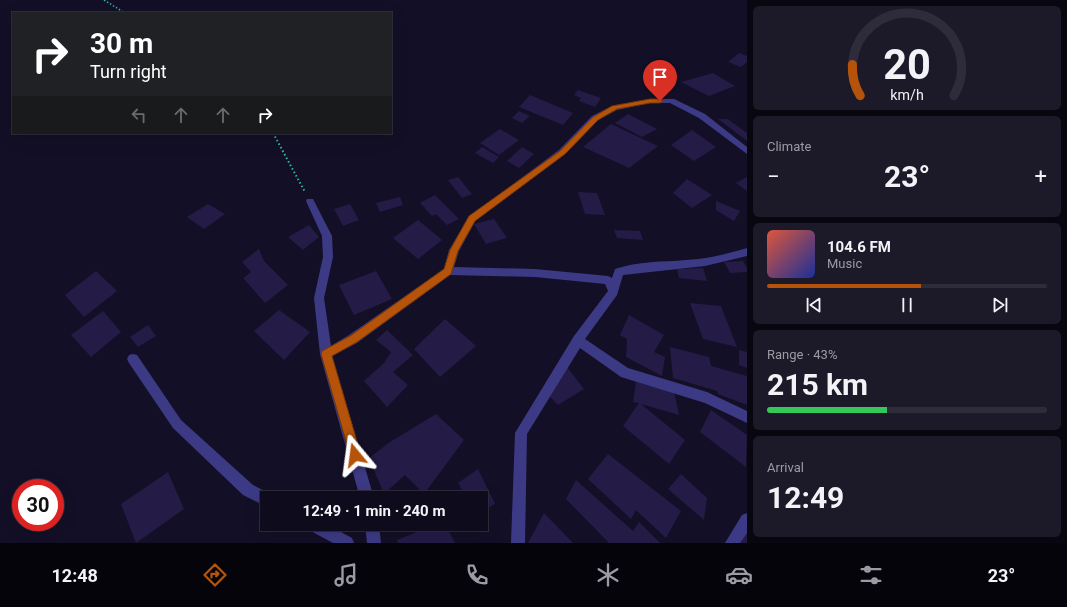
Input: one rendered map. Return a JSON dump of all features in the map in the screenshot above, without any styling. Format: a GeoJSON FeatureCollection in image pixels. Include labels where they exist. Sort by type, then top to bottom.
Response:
{"type":"FeatureCollection","features":[{"type":"Feature","properties":{"kind":"street"},"geometry":{"type":"LineString","coordinates":[[448,271],[454,250],[472,218],[562,152],[595,118],[614,108],[650,101],[671,101],[702,116],[747,151]]}},
{"type":"Feature","properties":{"kind":"street"},"geometry":{"type":"LineString","coordinates":[[310,201],[327,236],[328,257],[319,298],[326,354],[366,491]]}},
{"type":"Feature","properties":{"kind":"street"},"geometry":{"type":"LineString","coordinates":[[518,543],[521,433],[578,340],[614,292],[619,272],[642,266],[699,263],[726,259],[747,252]]}},
{"type":"Feature","properties":{"kind":"street"},"geometry":{"type":"LineString","coordinates":[[326,354],[354,339],[448,271],[535,273],[608,280],[614,292]]}},
{"type":"Feature","properties":{"kind":"street"},"geometry":{"type":"LineString","coordinates":[[578,340],[625,373],[707,398],[747,417]]}},
{"type":"Feature","properties":{"kind":"street"},"geometry":{"type":"LineString","coordinates":[[133,359],[177,424],[248,490],[260,496]]}},
{"type":"Feature","properties":{"kind":"street"},"geometry":{"type":"LineString","coordinates":[[732,543],[747,520]]}},
{"type":"Feature","properties":{"kind":"street"},"geometry":{"type":"LineString","coordinates":[[325,531],[347,543]]}},
{"type":"Feature","properties":{"kind":"street"},"geometry":{"type":"LineString","coordinates":[[373,531],[374,543]]}},
{"type":"Feature","properties":{"kind":"path"},"geometry":{"type":"LineString","coordinates":[[104,0],[123,12]]}},
{"type":"Feature","properties":{"kind":"path"},"geometry":{"type":"LineString","coordinates":[[274,134],[310,201]]}},
{"type":"Feature","properties":{"kind":"building"},"geometry":{"type":"Polygon","coordinates":[[[739,53],[747,56],[747,62],[741,67],[728,62],[739,53]]]}},
{"type":"Feature","properties":{"kind":"building"},"geometry":{"type":"Polygon","coordinates":[[[713,73],[735,86],[709,96],[681,82],[713,73]]]}},
{"type":"Feature","properties":{"kind":"building"},"geometry":{"type":"Polygon","coordinates":[[[578,90],[601,98],[595,107],[579,101],[581,98],[574,95],[578,90]]]}},
{"type":"Feature","properties":{"kind":"building"},"geometry":{"type":"Polygon","coordinates":[[[530,95],[573,113],[563,125],[519,107],[530,95]]]}},
{"type":"Feature","properties":{"kind":"building"},"geometry":{"type":"Polygon","coordinates":[[[519,111],[530,116],[522,123],[512,118],[519,111]]]}},
{"type":"Feature","properties":{"kind":"building"},"geometry":{"type":"Polygon","coordinates":[[[628,114],[657,129],[642,137],[615,123],[628,114]]]}},
{"type":"Feature","properties":{"kind":"building"},"geometry":{"type":"Polygon","coordinates":[[[718,119],[728,119],[747,133],[747,141],[718,119]]]}},
{"type":"Feature","properties":{"kind":"building"},"geometry":{"type":"Polygon","coordinates":[[[611,124],[658,146],[629,168],[583,147],[611,124]]]}},
{"type":"Feature","properties":{"kind":"building"},"geometry":{"type":"Polygon","coordinates":[[[500,129],[519,140],[499,155],[480,143],[500,129]]]}},
{"type":"Feature","properties":{"kind":"building"},"geometry":{"type":"Polygon","coordinates":[[[692,130],[716,147],[694,161],[671,145],[692,130]]]}},
{"type":"Feature","properties":{"kind":"building"},"geometry":{"type":"Polygon","coordinates":[[[482,147],[499,157],[493,163],[475,153],[482,147]]]}},
{"type":"Feature","properties":{"kind":"building"},"geometry":{"type":"Polygon","coordinates":[[[522,147],[534,154],[519,168],[507,161],[522,147]]]}},
{"type":"Feature","properties":{"kind":"building"},"geometry":{"type":"Polygon","coordinates":[[[458,177],[472,194],[462,198],[448,180],[458,177]]]}},
{"type":"Feature","properties":{"kind":"building"},"geometry":{"type":"Polygon","coordinates":[[[747,177],[747,191],[736,183],[747,177]]]}},
{"type":"Feature","properties":{"kind":"building"},"geometry":{"type":"Polygon","coordinates":[[[687,179],[712,195],[692,208],[673,193],[687,179]]]}},
{"type":"Feature","properties":{"kind":"building"},"geometry":{"type":"Polygon","coordinates":[[[578,192],[597,193],[605,215],[585,214],[578,192]]]}},
{"type":"Feature","properties":{"kind":"building"},"geometry":{"type":"Polygon","coordinates":[[[435,195],[459,219],[447,225],[436,214],[432,216],[420,203],[435,195]]]}},
{"type":"Feature","properties":{"kind":"building"},"geometry":{"type":"Polygon","coordinates":[[[400,197],[403,205],[380,212],[376,203],[400,197]]]}},
{"type":"Feature","properties":{"kind":"building"},"geometry":{"type":"Polygon","coordinates":[[[716,201],[740,211],[734,221],[716,210],[716,201]]]}},
{"type":"Feature","properties":{"kind":"building"},"geometry":{"type":"Polygon","coordinates":[[[208,204],[225,214],[204,229],[187,217],[208,204]]]}},
{"type":"Feature","properties":{"kind":"building"},"geometry":{"type":"Polygon","coordinates":[[[350,204],[359,220],[343,226],[334,209],[350,204]]]}},
{"type":"Feature","properties":{"kind":"building"},"geometry":{"type":"Polygon","coordinates":[[[494,219],[507,238],[486,244],[474,224],[494,219]]]}},
{"type":"Feature","properties":{"kind":"building"},"geometry":{"type":"Polygon","coordinates":[[[418,220],[442,240],[418,259],[393,238],[418,220]]]}},
{"type":"Feature","properties":{"kind":"building"},"geometry":{"type":"Polygon","coordinates":[[[309,225],[319,237],[303,250],[288,237],[309,225]]]}},
{"type":"Feature","properties":{"kind":"building"},"geometry":{"type":"Polygon","coordinates":[[[614,230],[640,231],[643,240],[617,238],[614,230]]]}},
{"type":"Feature","properties":{"kind":"building"},"geometry":{"type":"Polygon","coordinates":[[[259,249],[264,261],[288,285],[265,303],[243,278],[251,272],[242,262],[259,249]]]}},
{"type":"Feature","properties":{"kind":"building"},"geometry":{"type":"Polygon","coordinates":[[[743,261],[747,268],[747,272],[730,273],[724,262],[743,261]]]}},
{"type":"Feature","properties":{"kind":"building"},"geometry":{"type":"Polygon","coordinates":[[[703,268],[707,281],[679,278],[677,269],[703,268]]]}},
{"type":"Feature","properties":{"kind":"building"},"geometry":{"type":"Polygon","coordinates":[[[96,271],[117,291],[84,317],[65,295],[96,271]]]}},
{"type":"Feature","properties":{"kind":"building"},"geometry":{"type":"Polygon","coordinates":[[[376,271],[392,299],[354,315],[339,285],[376,271]]]}},
{"type":"Feature","properties":{"kind":"building"},"geometry":{"type":"Polygon","coordinates":[[[690,303],[721,306],[737,347],[703,339],[690,303]]]}},
{"type":"Feature","properties":{"kind":"building"},"geometry":{"type":"Polygon","coordinates":[[[279,310],[310,332],[284,360],[254,331],[279,310]]]}},
{"type":"Feature","properties":{"kind":"building"},"geometry":{"type":"Polygon","coordinates":[[[103,311],[121,332],[91,357],[71,335],[103,311]]]}},
{"type":"Feature","properties":{"kind":"building"},"geometry":{"type":"Polygon","coordinates":[[[629,315],[664,335],[654,352],[665,357],[662,376],[626,357],[627,339],[620,335],[629,315]]]}},
{"type":"Feature","properties":{"kind":"building"},"geometry":{"type":"Polygon","coordinates":[[[445,319],[476,346],[440,377],[414,349],[445,319]]]}},
{"type":"Feature","properties":{"kind":"building"},"geometry":{"type":"Polygon","coordinates":[[[148,325],[156,336],[138,347],[130,337],[148,325]]]}},
{"type":"Feature","properties":{"kind":"building"},"geometry":{"type":"Polygon","coordinates":[[[387,330],[413,355],[393,372],[408,385],[387,407],[364,381],[384,363],[391,352],[376,340],[387,330]]]}},
{"type":"Feature","properties":{"kind":"building"},"geometry":{"type":"Polygon","coordinates":[[[670,347],[709,357],[711,366],[747,376],[747,405],[718,394],[717,391],[673,378],[670,347]]]}},
{"type":"Feature","properties":{"kind":"building"},"geometry":{"type":"Polygon","coordinates":[[[739,350],[747,352],[747,368],[739,365],[739,350]]]}},
{"type":"Feature","properties":{"kind":"building"},"geometry":{"type":"Polygon","coordinates":[[[567,367],[584,389],[558,405],[546,393],[567,367]]]}},
{"type":"Feature","properties":{"kind":"building"},"geometry":{"type":"Polygon","coordinates":[[[636,382],[674,391],[679,415],[641,404],[685,440],[669,464],[623,426],[639,403],[633,402],[636,382]]]}},
{"type":"Feature","properties":{"kind":"building"},"geometry":{"type":"Polygon","coordinates":[[[711,410],[747,435],[746,467],[700,432],[711,410]]]}},
{"type":"Feature","properties":{"kind":"building"},"geometry":{"type":"Polygon","coordinates":[[[436,414],[464,440],[426,491],[421,491],[405,475],[387,491],[383,491],[369,458],[390,442],[436,414]]]}},
{"type":"Feature","properties":{"kind":"building"},"geometry":{"type":"Polygon","coordinates":[[[608,454],[681,511],[666,538],[636,510],[631,519],[588,479],[608,454]]]}},
{"type":"Feature","properties":{"kind":"building"},"geometry":{"type":"Polygon","coordinates":[[[478,469],[495,504],[488,508],[488,491],[462,491],[458,483],[478,469]]]}},
{"type":"Feature","properties":{"kind":"building"},"geometry":{"type":"Polygon","coordinates":[[[168,472],[184,509],[136,543],[121,504],[168,472]]]}},
{"type":"Feature","properties":{"kind":"building"},"geometry":{"type":"Polygon","coordinates":[[[681,474],[707,498],[704,520],[668,489],[681,474]]]}},
{"type":"Feature","properties":{"kind":"building"},"geometry":{"type":"Polygon","coordinates":[[[576,480],[633,531],[639,522],[660,543],[609,543],[566,499],[576,480]]]}},
{"type":"Feature","properties":{"kind":"building"},"geometry":{"type":"Polygon","coordinates":[[[544,513],[573,543],[528,543],[544,513]]]}},
{"type":"Feature","properties":{"kind":"building"},"geometry":{"type":"Polygon","coordinates":[[[747,520],[747,543],[732,543],[747,520]]]}},
{"type":"Feature","properties":{"kind":"building"},"geometry":{"type":"Polygon","coordinates":[[[420,531],[449,531],[455,543],[398,543],[397,540],[420,531]]]}},
{"type":"Feature","properties":{"kind":"route"},"geometry":{"type":"LineString","coordinates":[[355,455],[326,354],[354,339],[448,271],[454,250],[472,218],[562,152],[595,118],[614,108],[650,101],[660,101]]}}]}
